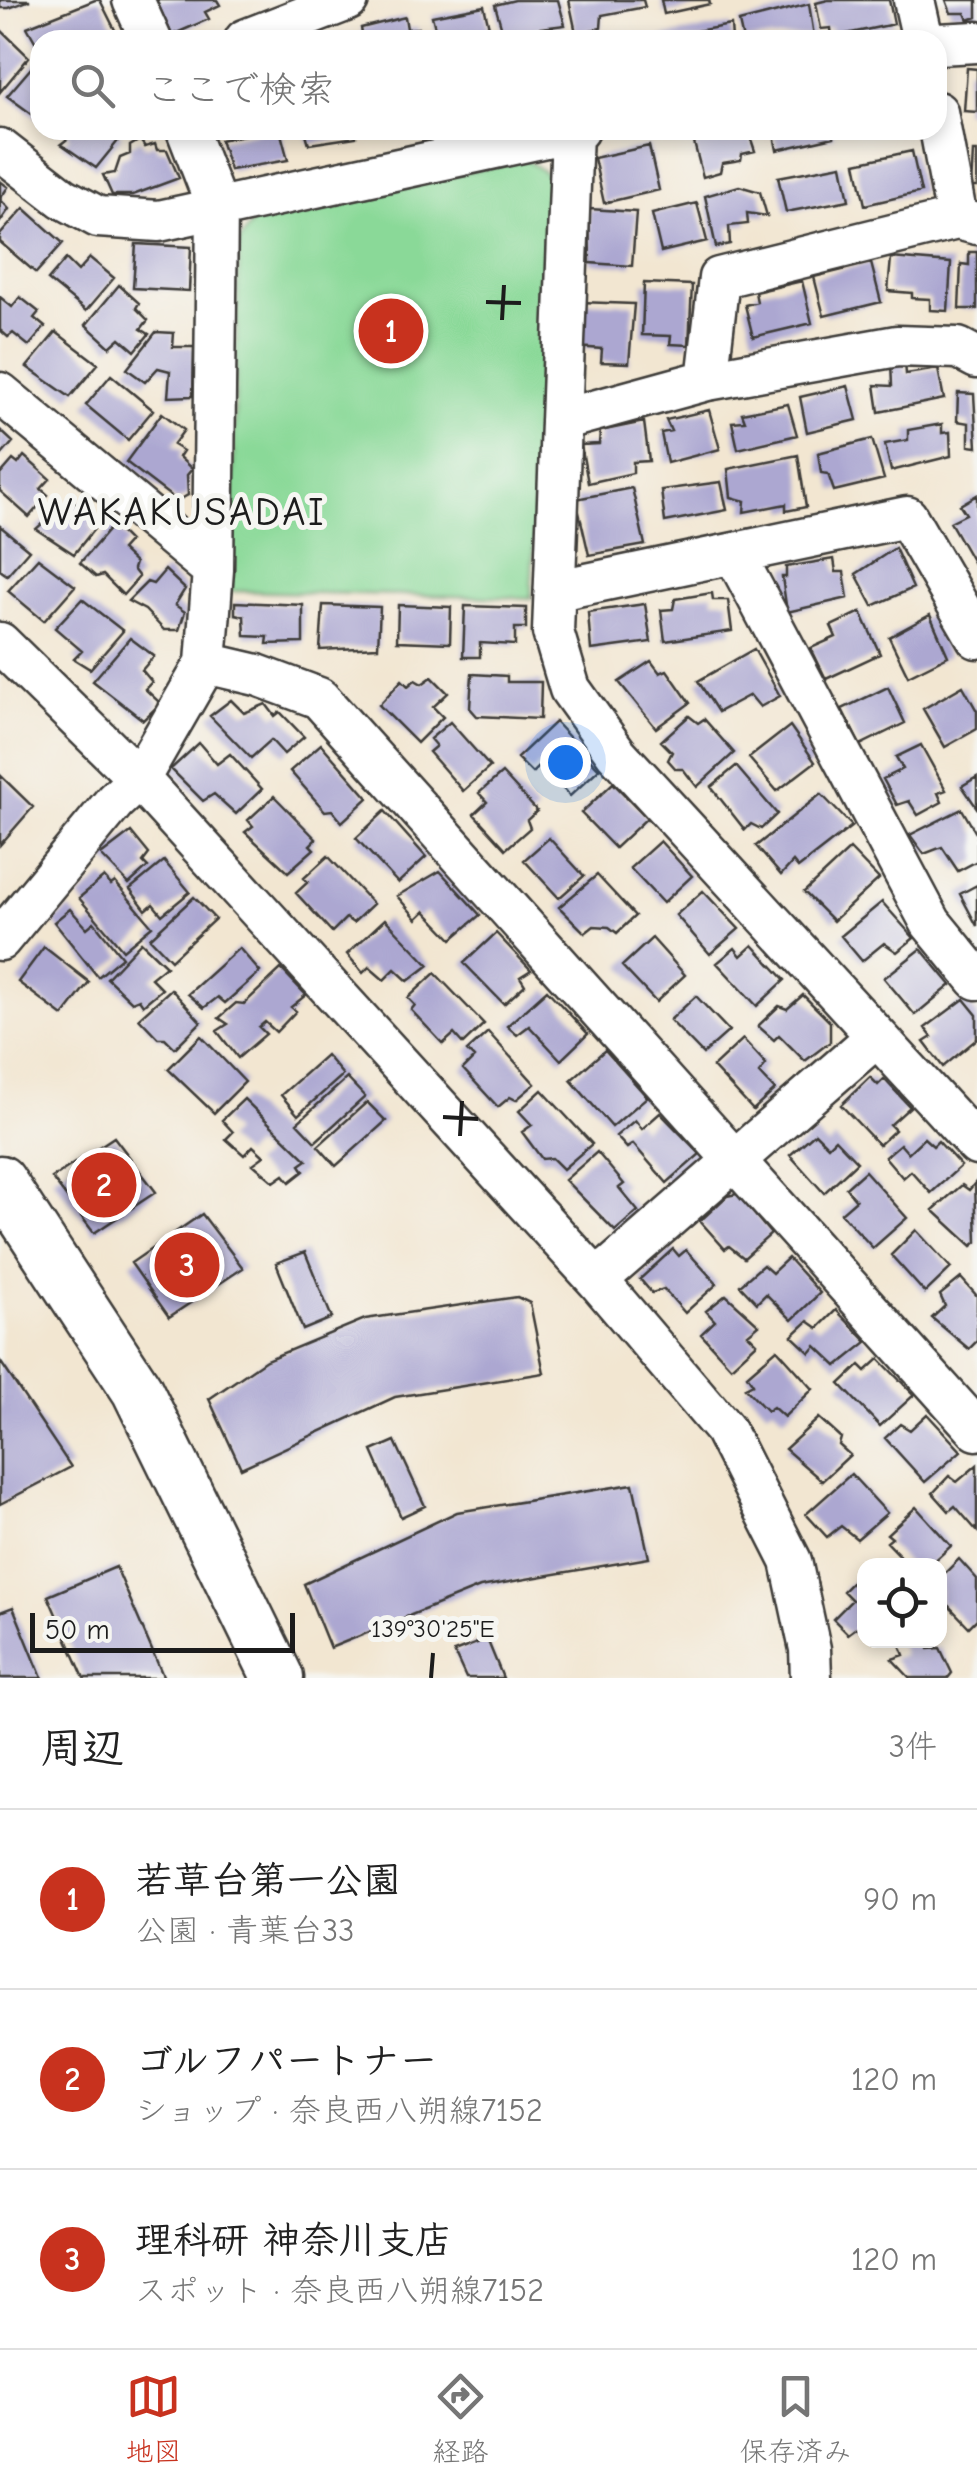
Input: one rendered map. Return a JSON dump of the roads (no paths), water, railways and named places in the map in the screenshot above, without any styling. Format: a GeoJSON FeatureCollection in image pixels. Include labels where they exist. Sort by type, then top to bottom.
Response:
{"type":"FeatureCollection","features":[{"type":"Feature","properties":{"kind":"street"},"geometry":{"type":"LineString","coordinates":[[133,0],[146,30]]}},
{"type":"Feature","properties":{"kind":"street"},"geometry":{"type":"LineString","coordinates":[[271,30],[348,0]]}},
{"type":"Feature","properties":{"kind":"street"},"geometry":{"type":"LineString","coordinates":[[914,0],[921,30]]}},
{"type":"Feature","properties":{"kind":"street"},"geometry":{"type":"LineString","coordinates":[[947,44],[977,42]]}},
{"type":"Feature","properties":{"kind":"street"},"geometry":{"type":"LineString","coordinates":[[0,940],[115,801],[139,779],[206,663],[213,570],[218,207],[191,140]]}},
{"type":"Feature","properties":{"kind":"street"},"geometry":{"type":"LineString","coordinates":[[0,148],[63,198],[98,218],[160,221],[533,140]]}},
{"type":"Feature","properties":{"kind":"street"},"geometry":{"type":"LineString","coordinates":[[575,140],[554,561],[558,590],[553,632],[570,688],[616,753],[977,1145]]}},
{"type":"Feature","properties":{"kind":"street"},"geometry":{"type":"LineString","coordinates":[[707,380],[718,278],[967,222],[945,140]]}},
{"type":"Feature","properties":{"kind":"street"},"geometry":{"type":"LineString","coordinates":[[560,420],[707,380],[896,346],[958,348],[977,358]]}},
{"type":"Feature","properties":{"kind":"street"},"geometry":{"type":"LineString","coordinates":[[0,393],[213,570]]}},
{"type":"Feature","properties":{"kind":"street"},"geometry":{"type":"LineString","coordinates":[[558,590],[907,517],[977,638]]}},
{"type":"Feature","properties":{"kind":"street"},"geometry":{"type":"LineString","coordinates":[[735,555],[931,922],[977,978]]}},
{"type":"Feature","properties":{"kind":"street"},"geometry":{"type":"LineString","coordinates":[[0,643],[139,779],[597,1280],[724,1429],[791,1561],[810,1649],[810,1678]]}},
{"type":"Feature","properties":{"kind":"street"},"geometry":{"type":"LineString","coordinates":[[206,663],[258,674],[319,698],[977,1430]]}},
{"type":"Feature","properties":{"kind":"street"},"geometry":{"type":"LineString","coordinates":[[597,1280],[875,1038]]}},
{"type":"Feature","properties":{"kind":"street"},"geometry":{"type":"LineString","coordinates":[[0,1181],[137,1390],[278,1678]]}},
{"type":"Feature","properties":{"kind":"place","name":"若草台第一公園"},"geometry":{"type":"Point","coordinates":[391,331]}},
{"type":"Feature","properties":{"kind":"place","name":"ゴルフパートナー"},"geometry":{"type":"Point","coordinates":[104,1185]}},
{"type":"Feature","properties":{"kind":"place","name":"理科研 神奈川支店"},"geometry":{"type":"Point","coordinates":[187,1265]}},
{"type":"Feature","properties":{"kind":"district","name":"WAKAKUSADAI"},"geometry":{"type":"Point","coordinates":[182,512]}}]}
